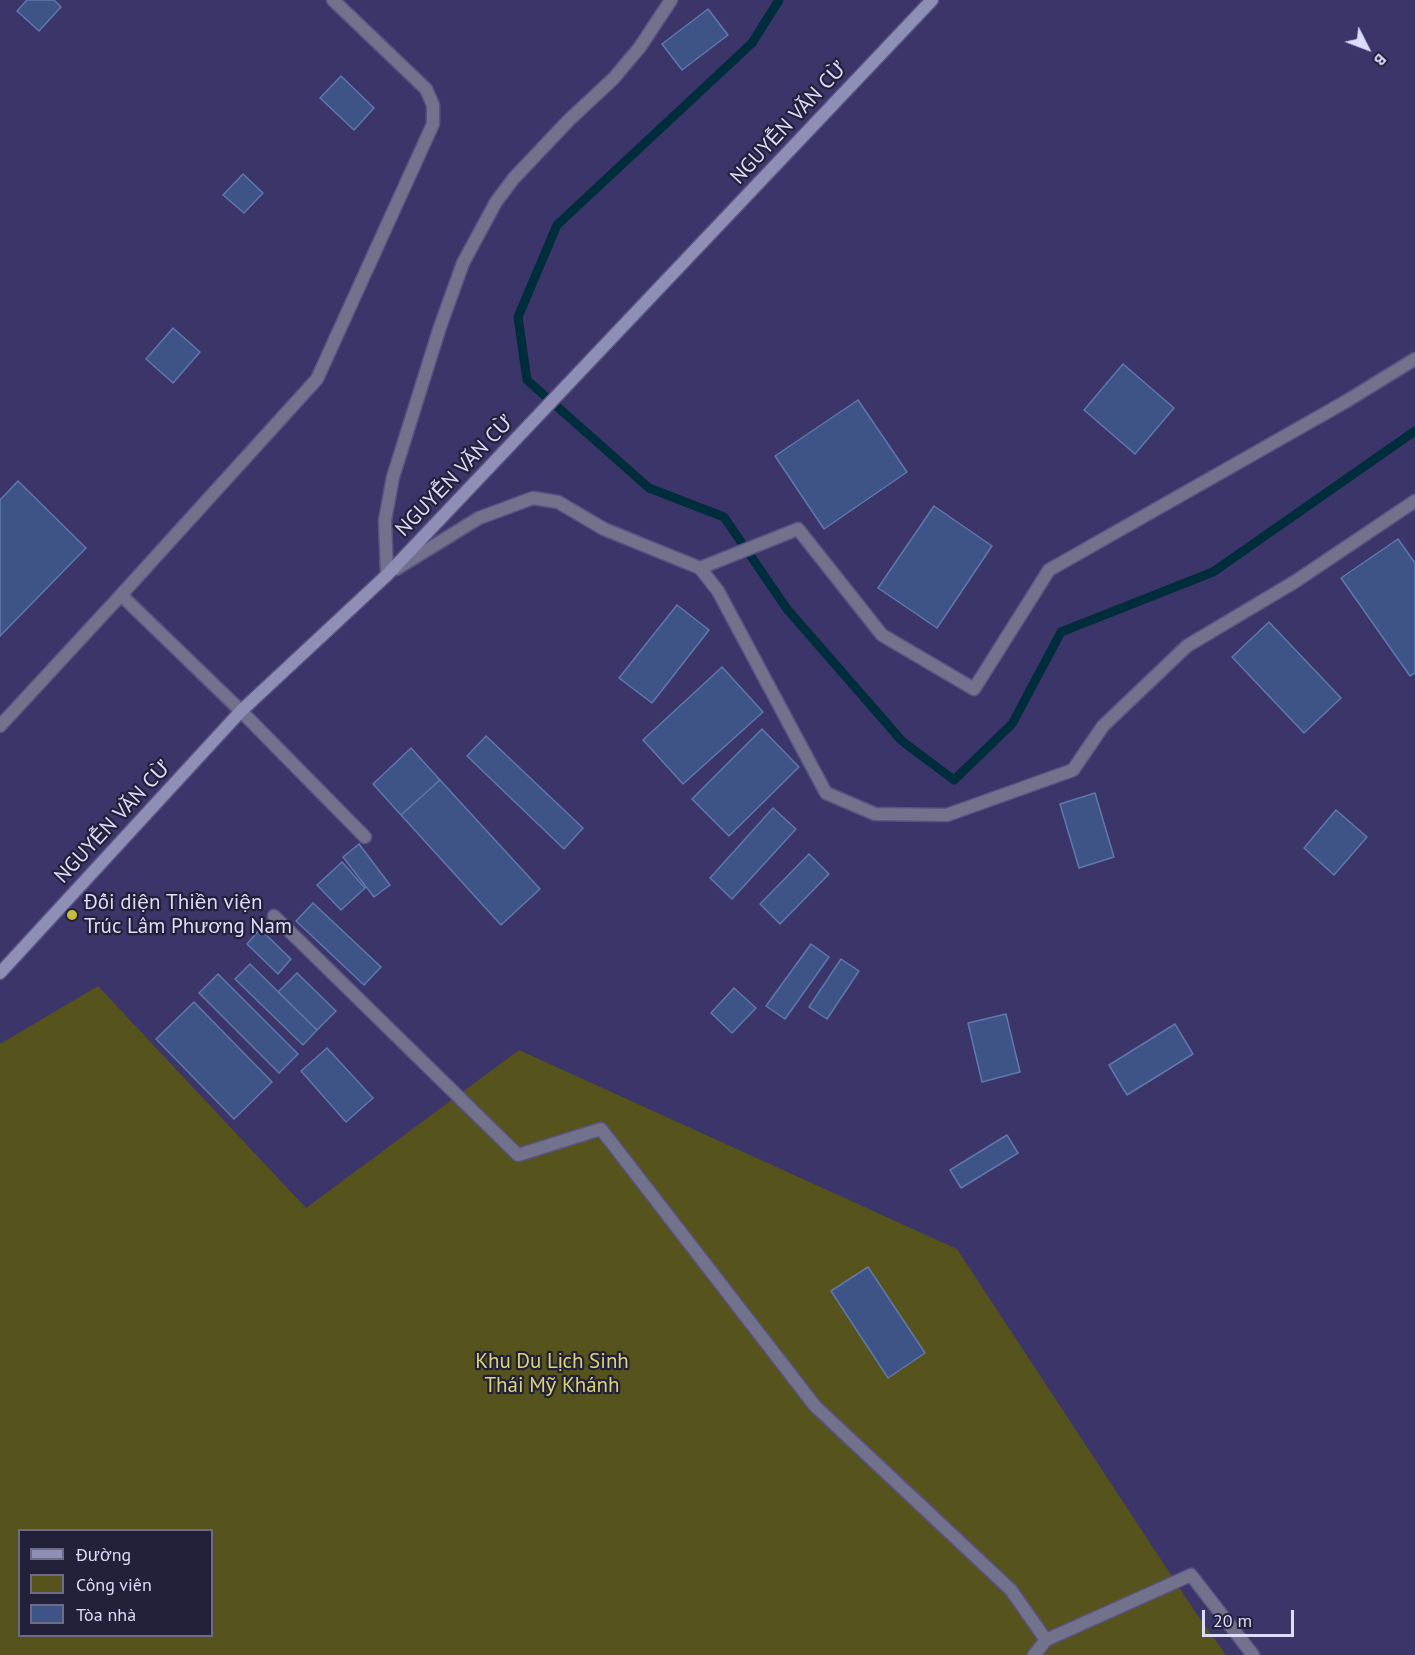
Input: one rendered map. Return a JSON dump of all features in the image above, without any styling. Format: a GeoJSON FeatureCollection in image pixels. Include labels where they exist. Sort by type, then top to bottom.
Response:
{"type":"FeatureCollection","features":[{"type":"Feature","properties":{"kind":"main road","name":"NGUYỄN VĂN CỪ"},"geometry":{"type":"LineString","coordinates":[[0,973],[241,711],[387,575],[932,0]]}},
{"type":"Feature","properties":{"kind":"street"},"geometry":{"type":"LineString","coordinates":[[0,726],[316,380],[434,124],[433,105],[426,89],[333,0]]}},
{"type":"Feature","properties":{"kind":"street"},"geometry":{"type":"LineString","coordinates":[[671,0],[640,47],[614,78],[569,120],[514,178],[496,202],[463,263],[440,327],[393,477],[385,520],[387,575],[479,518],[533,498],[558,502],[604,530],[700,568],[718,591],[826,793],[875,814],[947,815],[1073,770],[1103,726],[1187,646],[1296,581],[1415,501]]}},
{"type":"Feature","properties":{"kind":"street"},"geometry":{"type":"LineString","coordinates":[[700,568],[798,529],[882,635],[974,689],[1049,570],[1345,402],[1415,359]]}},
{"type":"Feature","properties":{"kind":"street"},"geometry":{"type":"LineString","coordinates":[[121,595],[241,711],[365,837]]}},
{"type":"Feature","properties":{"kind":"street"},"geometry":{"type":"LineString","coordinates":[[274,916],[518,1155],[601,1129],[815,1406],[1011,1590],[1046,1640]]}},
{"type":"Feature","properties":{"kind":"street"},"geometry":{"type":"LineString","coordinates":[[1034,1655],[1046,1640],[1191,1575],[1253,1655]]}},
{"type":"Feature","properties":{"kind":"green space","name":"Khu Du Lịch Sinh Thái Mỹ Khánh"},"geometry":{"type":"Polygon","coordinates":[[[98,986],[306,1208],[519,1050],[957,1249],[1194,1610],[1226,1655],[0,1655],[0,1044],[98,986]]]}},
{"type":"Feature","properties":{"kind":"building"},"geometry":{"type":"Polygon","coordinates":[[[27,0],[54,0],[61,7],[39,31],[17,11],[27,0]]]}},
{"type":"Feature","properties":{"kind":"building"},"geometry":{"type":"Polygon","coordinates":[[[708,9],[728,35],[682,70],[662,44],[708,9]]]}},
{"type":"Feature","properties":{"kind":"building"},"geometry":{"type":"Polygon","coordinates":[[[341,76],[374,108],[354,130],[320,98],[341,76]]]}},
{"type":"Feature","properties":{"kind":"building"},"geometry":{"type":"Polygon","coordinates":[[[243,174],[263,193],[244,213],[223,195],[243,174]]]}},
{"type":"Feature","properties":{"kind":"building"},"geometry":{"type":"Polygon","coordinates":[[[173,328],[200,352],[173,383],[146,359],[173,328]]]}},
{"type":"Feature","properties":{"kind":"building"},"geometry":{"type":"Polygon","coordinates":[[[1123,364],[1174,408],[1135,454],[1084,410],[1123,364]]]}},
{"type":"Feature","properties":{"kind":"building"},"geometry":{"type":"Polygon","coordinates":[[[858,400],[907,472],[824,529],[775,456],[858,400]]]}},
{"type":"Feature","properties":{"kind":"building"},"geometry":{"type":"Polygon","coordinates":[[[18,481],[86,548],[0,636],[0,500],[18,481]]]}},
{"type":"Feature","properties":{"kind":"building"},"geometry":{"type":"Polygon","coordinates":[[[934,506],[992,546],[937,628],[878,588],[934,506]]]}},
{"type":"Feature","properties":{"kind":"building"},"geometry":{"type":"Polygon","coordinates":[[[1398,539],[1415,563],[1415,673],[1410,676],[1341,578],[1398,539]]]}},
{"type":"Feature","properties":{"kind":"building"},"geometry":{"type":"Polygon","coordinates":[[[677,605],[709,630],[652,703],[619,678],[677,605]]]}},
{"type":"Feature","properties":{"kind":"building"},"geometry":{"type":"Polygon","coordinates":[[[1269,622],[1341,698],[1304,733],[1232,657],[1269,622]]]}},
{"type":"Feature","properties":{"kind":"building"},"geometry":{"type":"Polygon","coordinates":[[[722,667],[763,712],[683,784],[643,740],[722,667]]]}},
{"type":"Feature","properties":{"kind":"building"},"geometry":{"type":"Polygon","coordinates":[[[762,729],[799,767],[729,836],[692,799],[762,729]]]}},
{"type":"Feature","properties":{"kind":"building"},"geometry":{"type":"Polygon","coordinates":[[[486,736],[583,828],[564,849],[467,756],[486,736]]]}},
{"type":"Feature","properties":{"kind":"building"},"geometry":{"type":"Polygon","coordinates":[[[411,748],[440,780],[401,815],[373,784],[411,748]]]}},
{"type":"Feature","properties":{"kind":"building"},"geometry":{"type":"Polygon","coordinates":[[[440,780],[540,889],[501,925],[401,815],[440,780]]]}},
{"type":"Feature","properties":{"kind":"building"},"geometry":{"type":"Polygon","coordinates":[[[1095,793],[1114,857],[1079,868],[1060,804],[1095,793]]]}},
{"type":"Feature","properties":{"kind":"building"},"geometry":{"type":"Polygon","coordinates":[[[773,808],[796,829],[732,899],[710,878],[773,808]]]}},
{"type":"Feature","properties":{"kind":"building"},"geometry":{"type":"Polygon","coordinates":[[[1336,810],[1367,837],[1334,875],[1304,848],[1336,810]]]}},
{"type":"Feature","properties":{"kind":"building"},"geometry":{"type":"Polygon","coordinates":[[[359,844],[390,885],[374,897],[343,857],[359,844]]]}},
{"type":"Feature","properties":{"kind":"building"},"geometry":{"type":"Polygon","coordinates":[[[809,854],[829,874],[780,924],[760,904],[809,854]]]}},
{"type":"Feature","properties":{"kind":"building"},"geometry":{"type":"Polygon","coordinates":[[[342,862],[365,888],[341,910],[317,885],[342,862]]]}},
{"type":"Feature","properties":{"kind":"building"},"geometry":{"type":"Polygon","coordinates":[[[313,903],[381,967],[364,985],[296,921],[313,903]]]}},
{"type":"Feature","properties":{"kind":"building"},"geometry":{"type":"Polygon","coordinates":[[[260,929],[291,959],[278,974],[247,944],[260,929]]]}},
{"type":"Feature","properties":{"kind":"building"},"geometry":{"type":"Polygon","coordinates":[[[811,944],[829,957],[785,1019],[766,1006],[811,944]]]}},
{"type":"Feature","properties":{"kind":"building"},"geometry":{"type":"Polygon","coordinates":[[[841,959],[859,971],[827,1019],[809,1007],[841,959]]]}},
{"type":"Feature","properties":{"kind":"building"},"geometry":{"type":"Polygon","coordinates":[[[250,964],[317,1030],[303,1045],[235,979],[250,964]]]}},
{"type":"Feature","properties":{"kind":"building"},"geometry":{"type":"Polygon","coordinates":[[[297,973],[336,1011],[317,1030],[278,992],[297,973]]]}},
{"type":"Feature","properties":{"kind":"building"},"geometry":{"type":"Polygon","coordinates":[[[218,974],[298,1054],[279,1073],[199,993],[218,974]]]}},
{"type":"Feature","properties":{"kind":"building"},"geometry":{"type":"Polygon","coordinates":[[[734,988],[756,1008],[732,1033],[711,1013],[734,988]]]}},
{"type":"Feature","properties":{"kind":"building"},"geometry":{"type":"Polygon","coordinates":[[[194,1002],[272,1082],[234,1119],[156,1039],[194,1002]]]}},
{"type":"Feature","properties":{"kind":"building"},"geometry":{"type":"Polygon","coordinates":[[[1006,1014],[1020,1072],[982,1082],[968,1023],[1006,1014]]]}},
{"type":"Feature","properties":{"kind":"building"},"geometry":{"type":"Polygon","coordinates":[[[1175,1024],[1193,1054],[1127,1095],[1109,1065],[1175,1024]]]}},
{"type":"Feature","properties":{"kind":"building"},"geometry":{"type":"Polygon","coordinates":[[[327,1048],[373,1098],[346,1122],[301,1071],[327,1048]]]}},
{"type":"Feature","properties":{"kind":"building"},"geometry":{"type":"Polygon","coordinates":[[[1007,1135],[1018,1153],[961,1188],[950,1170],[1007,1135]]]}},
{"type":"Feature","properties":{"kind":"building"},"geometry":{"type":"Polygon","coordinates":[[[868,1267],[925,1353],[888,1378],[831,1291],[868,1267]]]}},
{"type":"Feature","properties":{"kind":"waterway"},"geometry":{"type":"LineString","coordinates":[[779,0],[752,43],[557,225],[518,317],[527,380],[649,488],[724,517],[787,609],[902,741],[954,780],[1012,724],[1061,632],[1213,572],[1415,431]]}},
{"type":"Feature","properties":{"kind":"place","name":"Đối diện Thiền viện Trúc Lâm Phương Nam"},"geometry":{"type":"Point","coordinates":[72,915]}}]}
